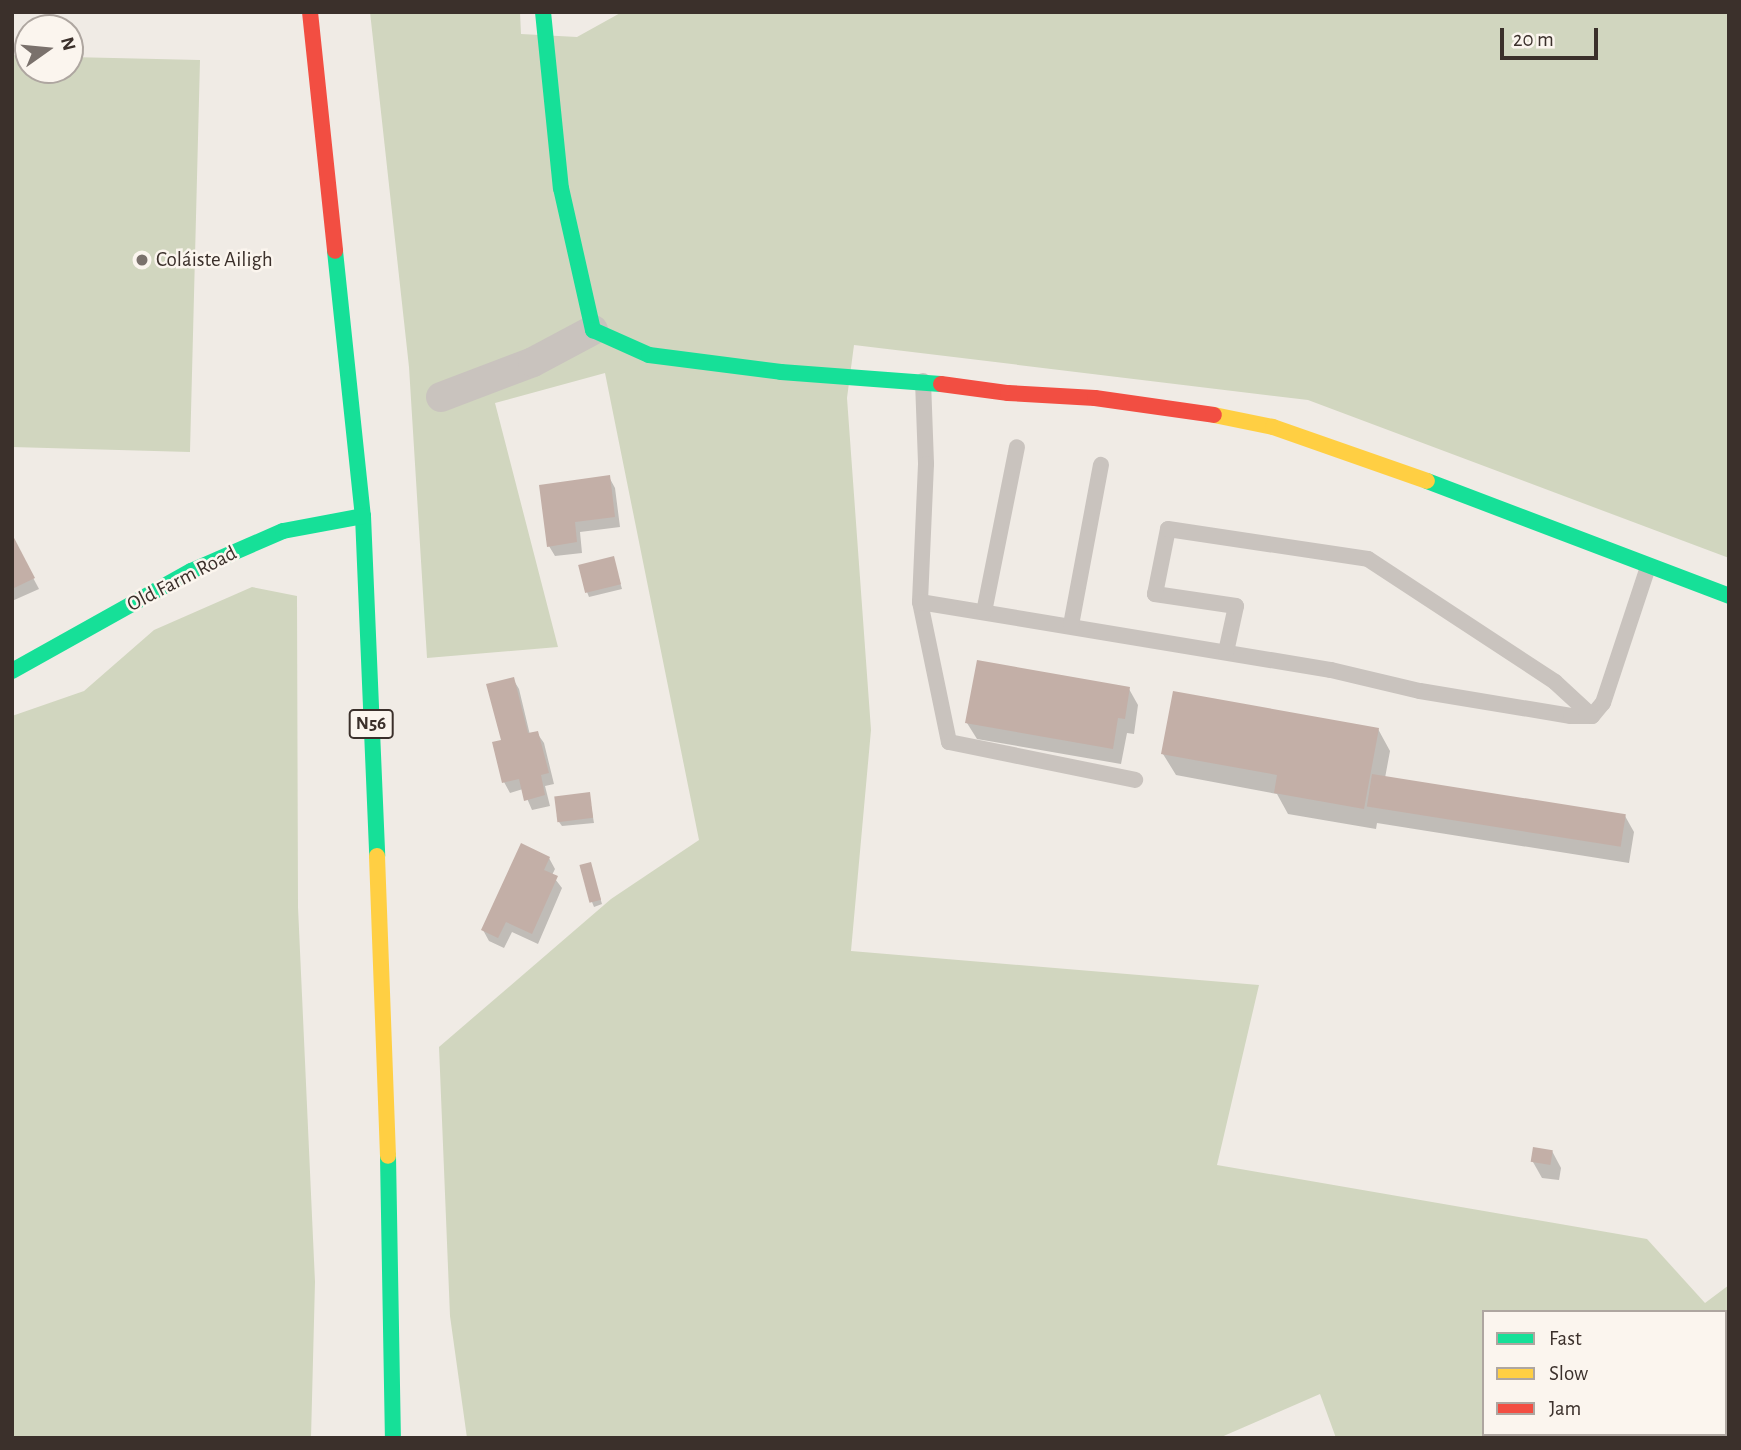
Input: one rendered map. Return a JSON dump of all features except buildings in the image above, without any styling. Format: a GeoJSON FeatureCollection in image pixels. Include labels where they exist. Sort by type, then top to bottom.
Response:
{"type":"FeatureCollection","features":[{"type":"Feature","properties":{"kind":"street","name":"N56"},"geometry":{"type":"LineString","coordinates":[[310,12],[363,516],[387,1100],[393,1438]]}},
{"type":"Feature","properties":{"kind":"street"},"geometry":{"type":"LineString","coordinates":[[544,12],[561,188],[593,330]]}},
{"type":"Feature","properties":{"kind":"street"},"geometry":{"type":"LineString","coordinates":[[593,330],[649,355],[781,372],[923,381],[1008,393],[1095,398],[1181,409],[1273,427],[1393,468],[1729,596]]}},
{"type":"Feature","properties":{"kind":"street"},"geometry":{"type":"LineString","coordinates":[[441,397],[533,362],[593,330]]}},
{"type":"Feature","properties":{"kind":"street","name":"Old Farm Road"},"geometry":{"type":"LineString","coordinates":[[12,671],[191,571],[283,531],[363,516]]}},
{"type":"Feature","properties":{"kind":"lane"},"geometry":{"type":"LineString","coordinates":[[923,381],[926,464],[920,602],[949,742],[1135,780]]}},
{"type":"Feature","properties":{"kind":"lane"},"geometry":{"type":"LineString","coordinates":[[985,612],[1017,447]]}},
{"type":"Feature","properties":{"kind":"lane"},"geometry":{"type":"LineString","coordinates":[[1071,625],[1101,465]]}},
{"type":"Feature","properties":{"kind":"lane"},"geometry":{"type":"LineString","coordinates":[[1226,652],[1236,606],[1155,594],[1168,529],[1368,559],[1555,682],[1591,716]]}},
{"type":"Feature","properties":{"kind":"lane"},"geometry":{"type":"LineString","coordinates":[[920,602],[1331,670],[1420,691],[1571,716],[1591,716],[1603,703],[1648,567]]}},
{"type":"Feature","properties":{"kind":"green space"},"geometry":{"type":"Polygon","coordinates":[[[370,12],[520,12],[521,34],[577,37],[622,12],[1729,12],[1729,558],[1308,400],[854,345],[847,398],[871,730],[851,951],[1259,985],[1217,1165],[1647,1239],[1705,1303],[1729,1285],[1729,1438],[1336,1438],[1320,1394],[1219,1438],[467,1438],[450,1316],[439,1047],[611,899],[699,840],[605,373],[495,403],[558,647],[427,658],[409,367],[370,12]]]}},
{"type":"Feature","properties":{"kind":"green space"},"geometry":{"type":"Polygon","coordinates":[[[12,55],[14,84],[84,84],[84,57],[200,60],[190,452],[12,447],[12,55]]]}},
{"type":"Feature","properties":{"kind":"green space"},"geometry":{"type":"Polygon","coordinates":[[[252,587],[297,596],[298,907],[315,1282],[311,1438],[12,1438],[12,716],[84,691],[154,630],[252,587]]]}},
{"type":"Feature","properties":{"kind":"traffic: fast"},"geometry":{"type":"LineString","coordinates":[[543,12],[561,188],[593,330],[649,355],[781,372],[941,384]]}},
{"type":"Feature","properties":{"kind":"traffic: fast"},"geometry":{"type":"LineString","coordinates":[[335,251],[363,516],[377,856]]}},
{"type":"Feature","properties":{"kind":"traffic: fast"},"geometry":{"type":"LineString","coordinates":[[1427,481],[1729,596]]}},
{"type":"Feature","properties":{"kind":"traffic: fast"},"geometry":{"type":"LineString","coordinates":[[12,671],[191,571],[283,531],[363,516]]}},
{"type":"Feature","properties":{"kind":"traffic: fast"},"geometry":{"type":"LineString","coordinates":[[388,1156],[393,1438]]}},
{"type":"Feature","properties":{"kind":"traffic: slow"},"geometry":{"type":"LineString","coordinates":[[1214,415],[1273,427],[1427,481]]}},
{"type":"Feature","properties":{"kind":"traffic: slow"},"geometry":{"type":"LineString","coordinates":[[377,856],[388,1156]]}},
{"type":"Feature","properties":{"kind":"traffic: jam"},"geometry":{"type":"LineString","coordinates":[[310,12],[335,251]]}},
{"type":"Feature","properties":{"kind":"traffic: jam"},"geometry":{"type":"LineString","coordinates":[[941,384],[1008,393],[1095,398],[1214,415]]}},
{"type":"Feature","properties":{"kind":"place","name":"Coláiste Ailigh"},"geometry":{"type":"Point","coordinates":[142,260]}}]}
